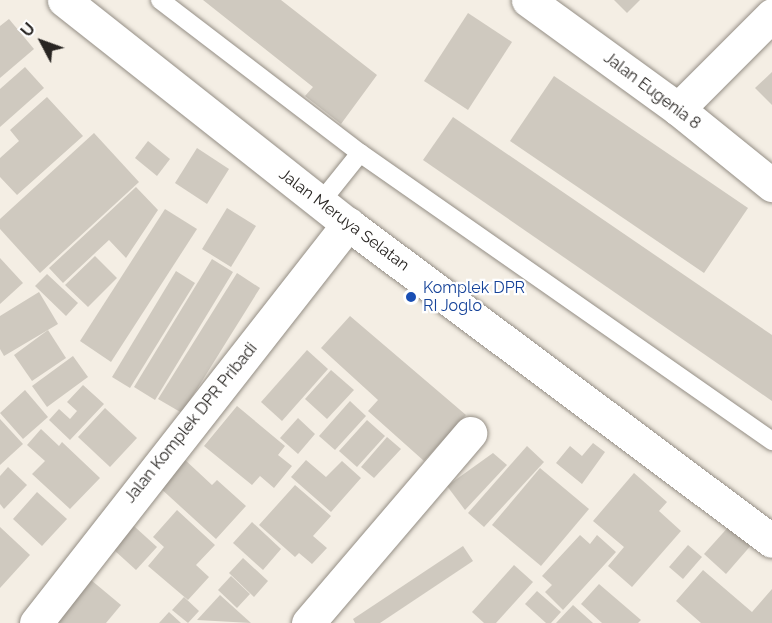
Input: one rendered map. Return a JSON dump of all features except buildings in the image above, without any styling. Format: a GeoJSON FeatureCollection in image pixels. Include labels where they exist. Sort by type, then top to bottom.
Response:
{"type":"FeatureCollection","features":[{"type":"Feature","properties":{"kind":"street","name":"Jalan Meruya Selatan"},"geometry":{"type":"LineString","coordinates":[[64,0],[320,203],[772,541]]}},
{"type":"Feature","properties":{"kind":"street","name":"Jalan Eugenia 8"},"geometry":{"type":"LineString","coordinates":[[528,0],[678,109],[772,185]]}},
{"type":"Feature","properties":{"kind":"street"},"geometry":{"type":"LineString","coordinates":[[678,109],[772,15]]}},
{"type":"Feature","properties":{"kind":"street","name":"Jalan Komplek DPR Pribadi"},"geometry":{"type":"LineString","coordinates":[[36,623],[348,224]]}},
{"type":"Feature","properties":{"kind":"street"},"geometry":{"type":"LineString","coordinates":[[308,623],[470,434]]}},
{"type":"Feature","properties":{"kind":"street"},"geometry":{"type":"LineString","coordinates":[[719,501],[772,524]]}},
{"type":"Feature","properties":{"kind":"lane"},"geometry":{"type":"LineString","coordinates":[[160,0],[360,153],[772,441]]}},
{"type":"Feature","properties":{"kind":"lane"},"geometry":{"type":"LineString","coordinates":[[320,203],[360,153]]}},
{"type":"Feature","properties":{"kind":"place","name":"Komplek DPR RI Joglo"},"geometry":{"type":"Point","coordinates":[411,297]}}]}
